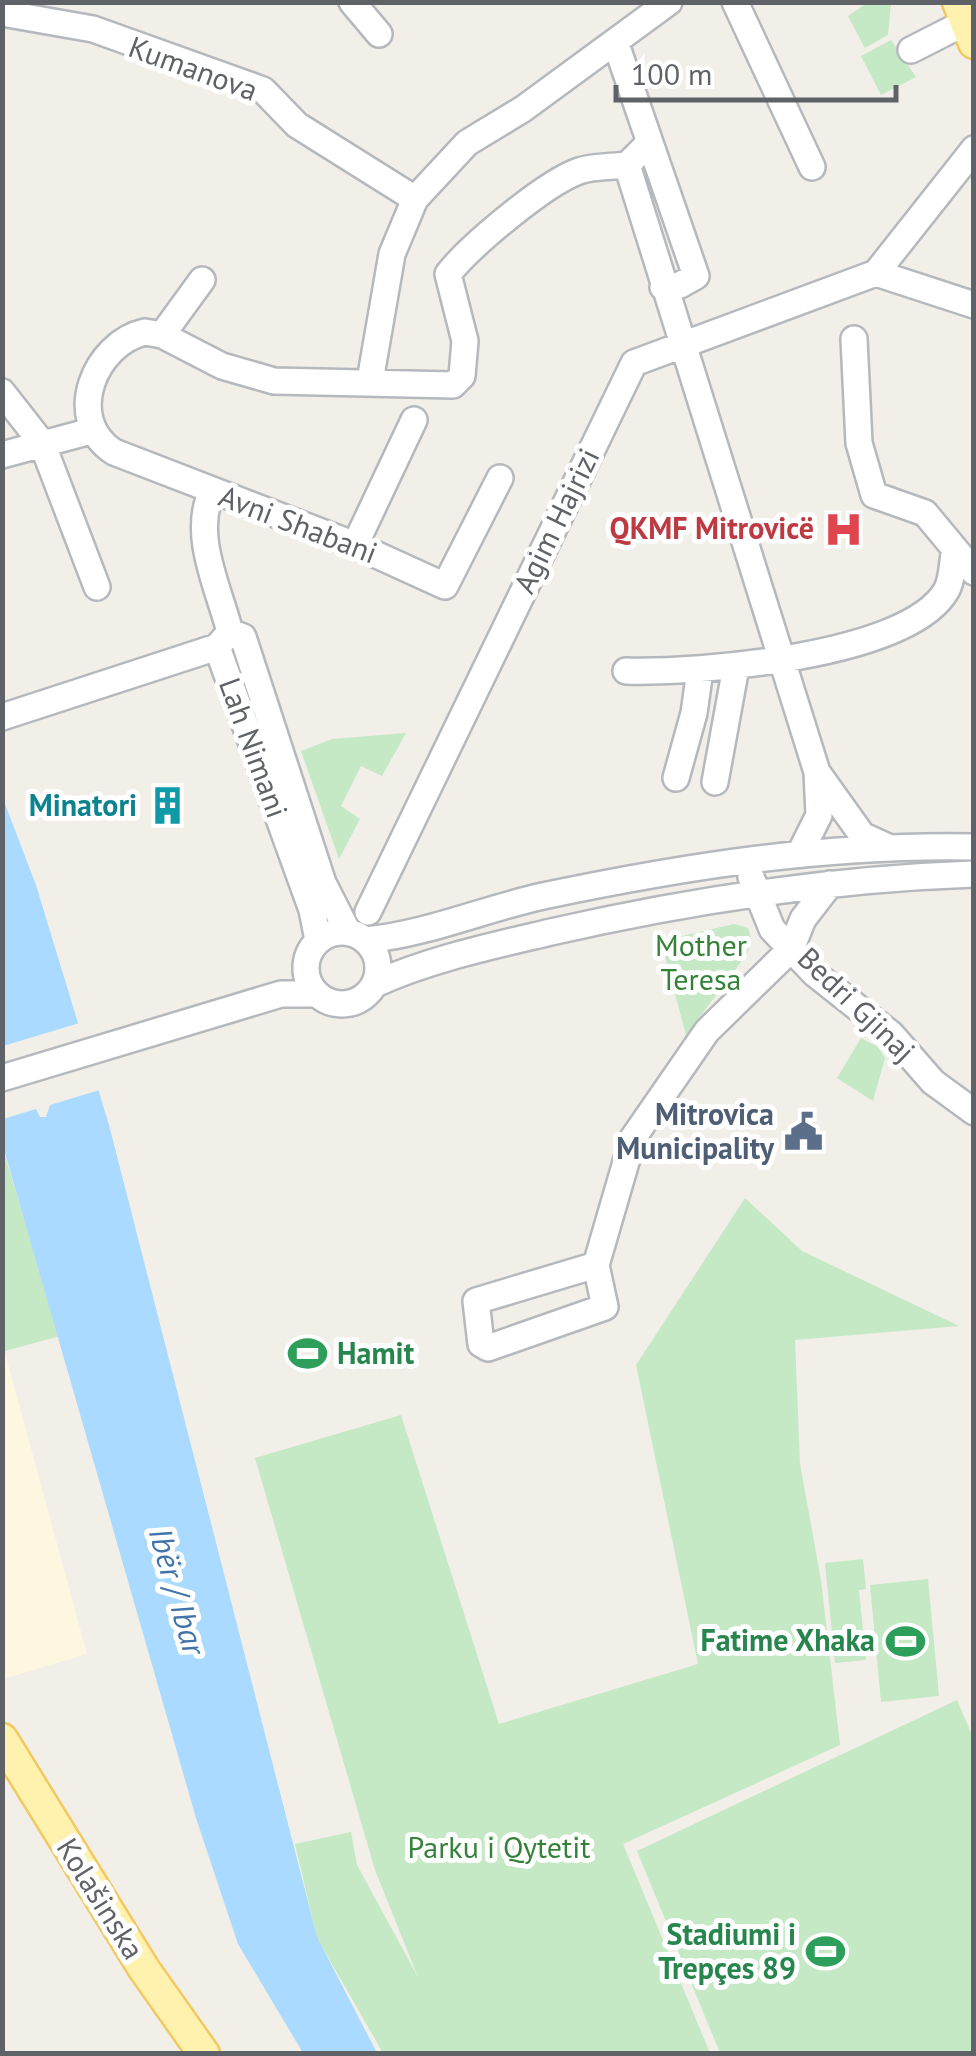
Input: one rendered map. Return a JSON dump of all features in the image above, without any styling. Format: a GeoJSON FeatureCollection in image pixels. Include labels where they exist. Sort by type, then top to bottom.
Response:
{"type":"FeatureCollection","features":[{"type":"Feature","properties":{"kind":"main road","name":"Kolašinska"},"geometry":{"type":"LineString","coordinates":[[2,1739],[13,1772],[204,2054]]}},
{"type":"Feature","properties":{"kind":"street"},"geometry":{"type":"LineString","coordinates":[[352,2],[379,34]]}},
{"type":"Feature","properties":{"kind":"street"},"geometry":{"type":"LineString","coordinates":[[370,381],[392,254],[416,200],[467,144],[616,44],[669,2]]}},
{"type":"Feature","properties":{"kind":"street"},"geometry":{"type":"LineString","coordinates":[[735,2],[812,167]]}},
{"type":"Feature","properties":{"kind":"street","name":"Kumanova"},"geometry":{"type":"LineString","coordinates":[[2,13],[93,29],[263,90],[297,125],[416,200]]}},
{"type":"Feature","properties":{"kind":"street"},"geometry":{"type":"LineString","coordinates":[[910,50],[966,22]]}},
{"type":"Feature","properties":{"kind":"street"},"geometry":{"type":"LineString","coordinates":[[616,44],[696,276],[680,286],[663,287]]}},
{"type":"Feature","properties":{"kind":"street"},"geometry":{"type":"LineString","coordinates":[[2,454],[90,432],[89,391],[105,362],[136,334],[162,335],[222,366],[274,381],[453,385],[462,376],[465,341],[448,274],[466,251],[493,234],[531,198],[580,170],[627,165],[649,143]]}},
{"type":"Feature","properties":{"kind":"street"},"geometry":{"type":"LineString","coordinates":[[974,149],[876,272],[974,306]]}},
{"type":"Feature","properties":{"kind":"street"},"geometry":{"type":"LineString","coordinates":[[627,165],[817,772],[819,812],[800,853]]}},
{"type":"Feature","properties":{"kind":"street","name":"Agim Hajrizi"},"geometry":{"type":"LineString","coordinates":[[368,912],[634,362],[876,272]]}},
{"type":"Feature","properties":{"kind":"street"},"geometry":{"type":"LineString","coordinates":[[162,335],[202,280]]}},
{"type":"Feature","properties":{"kind":"street"},"geometry":{"type":"LineString","coordinates":[[854,339],[859,443],[872,490],[884,501],[925,512],[954,554],[974,572]]}},
{"type":"Feature","properties":{"kind":"street"},"geometry":{"type":"LineString","coordinates":[[2,392],[42,442],[97,587]]}},
{"type":"Feature","properties":{"kind":"street"},"geometry":{"type":"LineString","coordinates":[[355,545],[414,420]]}},
{"type":"Feature","properties":{"kind":"street","name":"Avni Shabani"},"geometry":{"type":"LineString","coordinates":[[90,432],[114,452],[355,545],[445,586],[500,478]]}},
{"type":"Feature","properties":{"kind":"street"},"geometry":{"type":"LineString","coordinates":[[10,714],[224,639],[204,532],[205,507],[212,492]]}},
{"type":"Feature","properties":{"kind":"street"},"geometry":{"type":"LineString","coordinates":[[626,671],[700,670],[785,662],[922,616],[945,592],[954,554]]}},
{"type":"Feature","properties":{"kind":"street","name":"Lah Nimani"},"geometry":{"type":"LineString","coordinates":[[318,940],[312,910],[224,639],[243,637],[351,931]]}},
{"type":"Feature","properties":{"kind":"street"},"geometry":{"type":"LineString","coordinates":[[715,782],[736,667]]}},
{"type":"Feature","properties":{"kind":"street"},"geometry":{"type":"LineString","coordinates":[[676,778],[694,713],[700,670]]}},
{"type":"Feature","properties":{"kind":"street"},"geometry":{"type":"LineString","coordinates":[[817,772],[862,836],[877,848]]}},
{"type":"Feature","properties":{"kind":"street"},"geometry":{"type":"LineString","coordinates":[[281,994],[306,965],[318,940],[351,931],[396,937],[539,897],[747,858],[877,848],[974,847]]}},
{"type":"Feature","properties":{"kind":"street"},"geometry":{"type":"LineString","coordinates":[[870,879],[877,848]]}},
{"type":"Feature","properties":{"kind":"street"},"geometry":{"type":"LineString","coordinates":[[596,1265],[476,1300],[481,1344],[488,1348],[605,1307],[596,1265],[632,1138],[708,1031],[791,949],[772,929],[753,892],[747,858]]}},
{"type":"Feature","properties":{"kind":"street"},"geometry":{"type":"LineString","coordinates":[[2,1078],[281,994],[318,994],[332,1003],[349,1004],[375,984],[405,970],[620,915],[753,892],[870,879],[974,874]]}},
{"type":"Feature","properties":{"kind":"street","name":"Bedri Gjinaj"},"geometry":{"type":"LineString","coordinates":[[830,884],[803,919],[791,949],[891,1034],[933,1082],[974,1112]]}},
{"type":"Feature","properties":{"kind":"street"},"geometry":{"type":"LineString","coordinates":[[351,931],[378,960],[375,984]]}},
{"type":"Feature","properties":{"kind":"street"},"geometry":{"type":"LineString","coordinates":[[306,965],[318,994]]}},
{"type":"Feature","properties":{"kind":"shaded area"},"geometry":{"type":"Polygon","coordinates":[[[2,1342],[87,1654],[3,1679],[2,1679],[2,1342]]]}},
{"type":"Feature","properties":{"kind":"green space"},"geometry":{"type":"Polygon","coordinates":[[[867,3],[891,3],[888,35],[865,48],[848,16],[867,3]]]}},
{"type":"Feature","properties":{"kind":"green space"},"geometry":{"type":"Polygon","coordinates":[[[891,40],[916,77],[881,95],[861,56],[891,40]]]}},
{"type":"Feature","properties":{"kind":"green space"},"geometry":{"type":"Polygon","coordinates":[[[406,733],[382,776],[361,766],[341,806],[360,819],[339,859],[301,751],[332,739],[406,733]]]}},
{"type":"Feature","properties":{"kind":"green space","name":"Mother Teresa"},"geometry":{"type":"Polygon","coordinates":[[[734,924],[748,928],[752,941],[747,954],[686,1035],[661,941],[734,924]]]}},
{"type":"Feature","properties":{"kind":"green space"},"geometry":{"type":"Polygon","coordinates":[[[861,1038],[878,1047],[885,1058],[873,1101],[837,1078],[861,1038]]]}},
{"type":"Feature","properties":{"kind":"green space"},"geometry":{"type":"Polygon","coordinates":[[[2,1146],[60,1336],[5,1351],[2,1342],[2,1146]]]}},
{"type":"Feature","properties":{"kind":"green space","name":"Parku i Qytetit"},"geometry":{"type":"Polygon","coordinates":[[[745,1198],[802,1251],[959,1326],[795,1340],[800,1464],[821,1580],[840,1745],[623,1844],[710,2053],[383,2053],[317,1938],[295,1844],[351,1832],[357,1865],[418,1977],[375,1870],[255,1458],[401,1415],[499,1724],[698,1664],[636,1365],[745,1198]]]}},
{"type":"Feature","properties":{"kind":"green space","name":"Fatime Xhaka"},"geometry":{"type":"Polygon","coordinates":[[[863,1559],[866,1589],[859,1590],[866,1660],[835,1663],[825,1563],[863,1559]]]}},
{"type":"Feature","properties":{"kind":"green space","name":"Fatime Xhaka"},"geometry":{"type":"Polygon","coordinates":[[[928,1579],[939,1696],[881,1702],[870,1585],[928,1579]]]}},
{"type":"Feature","properties":{"kind":"green space","name":"Stadiumi i Trepçes 89"},"geometry":{"type":"Polygon","coordinates":[[[957,1700],[974,1740],[973,2053],[720,2053],[637,1851],[957,1700]]]}},
{"type":"Feature","properties":{"kind":"water","name":"Ibër / Ibar"},"geometry":{"type":"Polygon","coordinates":[[[2,796],[36,885],[109,1125],[317,1937],[377,2053],[303,2053],[238,1944],[196,1818],[3,1146],[2,796]]]}},
{"type":"Feature","properties":{"kind":"pier"},"geometry":{"type":"Polygon","coordinates":[[[83,1022],[103,1089],[50,1105],[46,1117],[40,1117],[36,1109],[3,1119],[3,1046],[83,1022]]]}},
{"type":"Feature","properties":{"kind":"place","name":"QKMF Mitrovicë"},"geometry":{"type":"Point","coordinates":[844,529]}},
{"type":"Feature","properties":{"kind":"place","name":"Minatori"},"geometry":{"type":"Point","coordinates":[167,806]}},
{"type":"Feature","properties":{"kind":"place","name":"Mitrovica Municipality"},"geometry":{"type":"Point","coordinates":[804,1132]}},
{"type":"Feature","properties":{"kind":"place","name":"Hamit"},"geometry":{"type":"Point","coordinates":[307,1354]}},
{"type":"Feature","properties":{"kind":"place","name":"Fatime Xhaka"},"geometry":{"type":"Point","coordinates":[905,1641]}},
{"type":"Feature","properties":{"kind":"place","name":"Stadiumi i Trepçes 89"},"geometry":{"type":"Point","coordinates":[826,1952]}}]}
